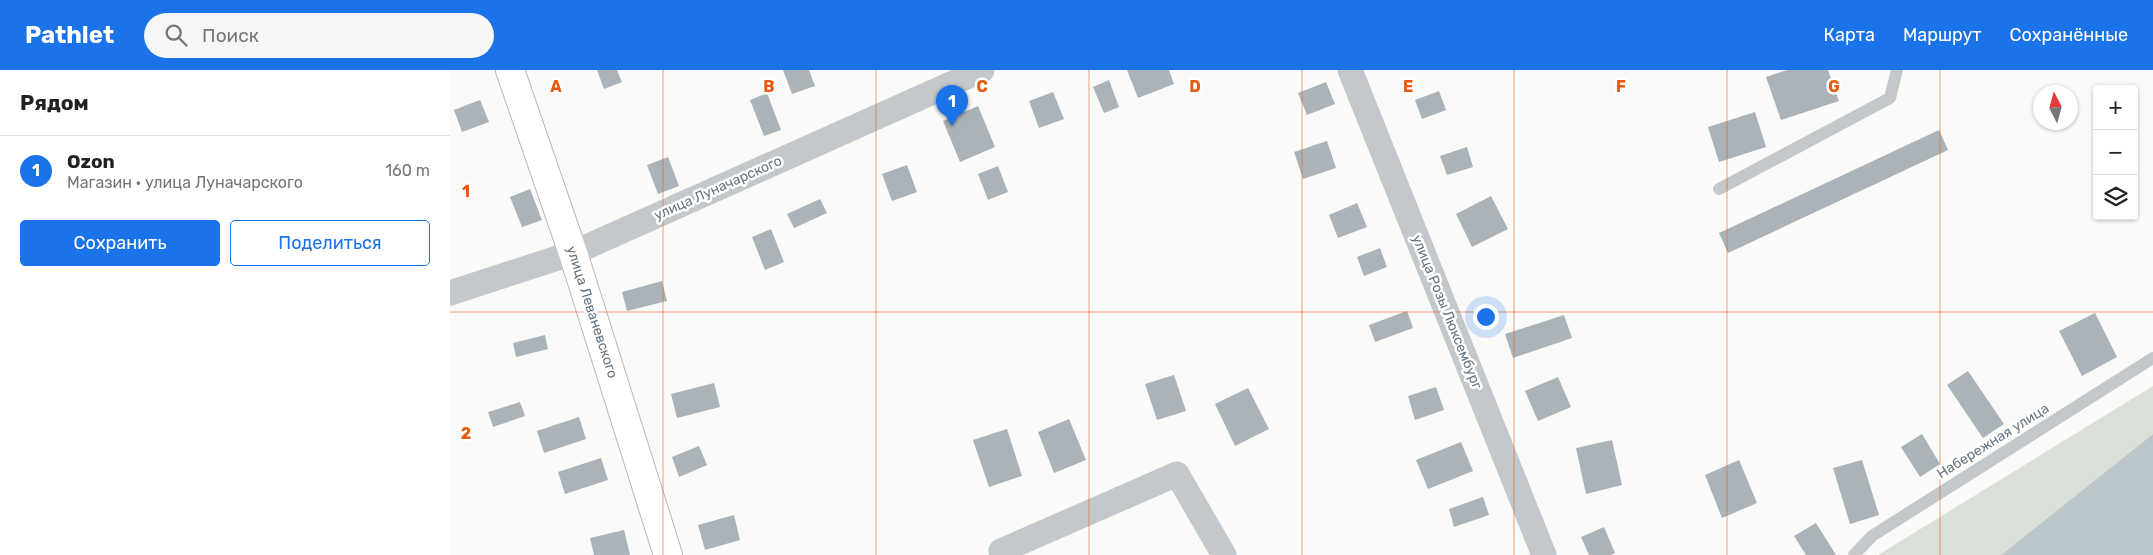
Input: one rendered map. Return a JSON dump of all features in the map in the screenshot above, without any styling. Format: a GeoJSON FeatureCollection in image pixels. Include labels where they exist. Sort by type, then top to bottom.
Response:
{"type":"FeatureCollection","features":[{"type":"Feature","properties":{"kind":"street","name":"улица Леваневского"},"geometry":{"type":"LineString","coordinates":[[510,70],[573,253],[668,555]]}},
{"type":"Feature","properties":{"kind":"street","name":"улица Луначарского"},"geometry":{"type":"LineString","coordinates":[[450,293],[573,253],[982,70]]}},
{"type":"Feature","properties":{"kind":"street","name":"улица Розы Люксембург"},"geometry":{"type":"LineString","coordinates":[[1350,70],[1544,555]]}},
{"type":"Feature","properties":{"kind":"street"},"geometry":{"type":"LineString","coordinates":[[1001,551],[1177,474],[1224,555]]}},
{"type":"Feature","properties":{"kind":"lane"},"geometry":{"type":"LineString","coordinates":[[1718,189],[1890,98],[1897,70]]}},
{"type":"Feature","properties":{"kind":"lane","name":"Набережная улица"},"geometry":{"type":"LineString","coordinates":[[1854,555],[1872,536],[2153,358]]}},
{"type":"Feature","properties":{"kind":"shaded area"},"geometry":{"type":"Polygon","coordinates":[[[2153,386],[2153,434],[2001,555],[1878,555],[2153,386]]]}},
{"type":"Feature","properties":{"kind":"shaded area"},"geometry":{"type":"Polygon","coordinates":[[[2153,434],[2153,555],[2001,555],[2153,434]]]}},
{"type":"Feature","properties":{"kind":"building"},"geometry":{"type":"Polygon","coordinates":[[[597,70],[617,70],[622,82],[604,89],[597,70]]]}},
{"type":"Feature","properties":{"kind":"building"},"geometry":{"type":"Polygon","coordinates":[[[783,70],[809,70],[815,86],[792,94],[783,70]]]}},
{"type":"Feature","properties":{"kind":"building"},"geometry":{"type":"Polygon","coordinates":[[[1127,70],[1169,70],[1174,84],[1138,98],[1127,70]]]}},
{"type":"Feature","properties":{"kind":"building"},"geometry":{"type":"Polygon","coordinates":[[[1787,70],[1828,70],[1839,101],[1781,120],[1766,77],[1787,70]]]}},
{"type":"Feature","properties":{"kind":"building"},"geometry":{"type":"Polygon","coordinates":[[[1109,80],[1119,107],[1104,113],[1093,87],[1109,80]]]}},
{"type":"Feature","properties":{"kind":"building"},"geometry":{"type":"Polygon","coordinates":[[[1326,82],[1335,104],[1307,115],[1298,93],[1326,82]]]}},
{"type":"Feature","properties":{"kind":"building"},"geometry":{"type":"Polygon","coordinates":[[[1439,91],[1446,110],[1422,119],[1415,100],[1439,91]]]}},
{"type":"Feature","properties":{"kind":"building"},"geometry":{"type":"Polygon","coordinates":[[[1053,92],[1064,119],[1039,128],[1029,101],[1053,92]]]}},
{"type":"Feature","properties":{"kind":"building"},"geometry":{"type":"Polygon","coordinates":[[[767,93],[781,130],[764,136],[750,100],[767,93]]]}},
{"type":"Feature","properties":{"kind":"building"},"geometry":{"type":"Polygon","coordinates":[[[480,100],[489,122],[462,132],[454,110],[480,100]]]}},
{"type":"Feature","properties":{"kind":"building"},"geometry":{"type":"Polygon","coordinates":[[[978,106],[995,147],[960,162],[943,121],[978,106]]]}},
{"type":"Feature","properties":{"kind":"building"},"geometry":{"type":"Polygon","coordinates":[[[1755,112],[1766,147],[1719,162],[1708,127],[1755,112]]]}},
{"type":"Feature","properties":{"kind":"building"},"geometry":{"type":"Polygon","coordinates":[[[1939,130],[1948,150],[1728,253],[1719,233],[1939,130]]]}},
{"type":"Feature","properties":{"kind":"building"},"geometry":{"type":"Polygon","coordinates":[[[1327,141],[1336,168],[1303,179],[1294,152],[1327,141]]]}},
{"type":"Feature","properties":{"kind":"building"},"geometry":{"type":"Polygon","coordinates":[[[1467,147],[1473,167],[1447,175],[1440,156],[1467,147]]]}},
{"type":"Feature","properties":{"kind":"building"},"geometry":{"type":"Polygon","coordinates":[[[668,157],[679,186],[658,194],[647,165],[668,157]]]}},
{"type":"Feature","properties":{"kind":"building"},"geometry":{"type":"Polygon","coordinates":[[[907,165],[917,192],[892,201],[882,174],[907,165]]]}},
{"type":"Feature","properties":{"kind":"building"},"geometry":{"type":"Polygon","coordinates":[[[998,166],[1008,192],[988,200],[978,174],[998,166]]]}},
{"type":"Feature","properties":{"kind":"building"},"geometry":{"type":"Polygon","coordinates":[[[530,189],[542,220],[522,227],[510,197],[530,189]]]}},
{"type":"Feature","properties":{"kind":"building"},"geometry":{"type":"Polygon","coordinates":[[[1491,196],[1508,229],[1472,247],[1456,214],[1491,196]]]}},
{"type":"Feature","properties":{"kind":"building"},"geometry":{"type":"Polygon","coordinates":[[[820,199],[827,213],[794,228],[787,214],[820,199]]]}},
{"type":"Feature","properties":{"kind":"building"},"geometry":{"type":"Polygon","coordinates":[[[1357,203],[1367,227],[1338,238],[1329,215],[1357,203]]]}},
{"type":"Feature","properties":{"kind":"building"},"geometry":{"type":"Polygon","coordinates":[[[771,229],[784,262],[765,270],[752,237],[771,229]]]}},
{"type":"Feature","properties":{"kind":"building"},"geometry":{"type":"Polygon","coordinates":[[[1380,248],[1387,267],[1364,276],[1357,257],[1380,248]]]}},
{"type":"Feature","properties":{"kind":"building"},"geometry":{"type":"Polygon","coordinates":[[[662,281],[667,301],[627,311],[622,292],[662,281]]]}},
{"type":"Feature","properties":{"kind":"building"},"geometry":{"type":"Polygon","coordinates":[[[1407,311],[1413,328],[1375,342],[1369,325],[1407,311]]]}},
{"type":"Feature","properties":{"kind":"building"},"geometry":{"type":"Polygon","coordinates":[[[2095,313],[2117,357],[2082,376],[2059,331],[2095,313]]]}},
{"type":"Feature","properties":{"kind":"building"},"geometry":{"type":"Polygon","coordinates":[[[1564,315],[1572,338],[1513,358],[1505,334],[1564,315]]]}},
{"type":"Feature","properties":{"kind":"building"},"geometry":{"type":"Polygon","coordinates":[[[545,335],[548,349],[516,357],[513,343],[545,335]]]}},
{"type":"Feature","properties":{"kind":"building"},"geometry":{"type":"Polygon","coordinates":[[[1968,371],[2004,424],[1983,438],[1947,385],[1968,371]]]}},
{"type":"Feature","properties":{"kind":"building"},"geometry":{"type":"Polygon","coordinates":[[[1174,375],[1186,411],[1157,420],[1145,384],[1174,375]]]}},
{"type":"Feature","properties":{"kind":"building"},"geometry":{"type":"Polygon","coordinates":[[[1558,377],[1571,407],[1538,421],[1525,391],[1558,377]]]}},
{"type":"Feature","properties":{"kind":"building"},"geometry":{"type":"Polygon","coordinates":[[[714,383],[720,407],[677,418],[671,394],[714,383]]]}},
{"type":"Feature","properties":{"kind":"building"},"geometry":{"type":"Polygon","coordinates":[[[1436,387],[1444,410],[1415,420],[1408,396],[1436,387]]]}},
{"type":"Feature","properties":{"kind":"building"},"geometry":{"type":"Polygon","coordinates":[[[1248,388],[1269,429],[1235,446],[1215,404],[1248,388]]]}},
{"type":"Feature","properties":{"kind":"building"},"geometry":{"type":"Polygon","coordinates":[[[520,402],[525,416],[493,427],[488,412],[520,402]]]}},
{"type":"Feature","properties":{"kind":"building"},"geometry":{"type":"Polygon","coordinates":[[[579,417],[586,439],[544,453],[537,431],[579,417]]]}},
{"type":"Feature","properties":{"kind":"building"},"geometry":{"type":"Polygon","coordinates":[[[1069,419],[1086,460],[1054,473],[1038,432],[1069,419]]]}},
{"type":"Feature","properties":{"kind":"building"},"geometry":{"type":"Polygon","coordinates":[[[1007,429],[1022,476],[989,487],[973,440],[1007,429]]]}},
{"type":"Feature","properties":{"kind":"building"},"geometry":{"type":"Polygon","coordinates":[[[1922,434],[1940,464],[1920,477],[1901,447],[1922,434]]]}},
{"type":"Feature","properties":{"kind":"building"},"geometry":{"type":"Polygon","coordinates":[[[1612,440],[1622,485],[1586,494],[1576,448],[1612,440]]]}},
{"type":"Feature","properties":{"kind":"building"},"geometry":{"type":"Polygon","coordinates":[[[1461,442],[1473,471],[1428,489],[1416,460],[1461,442]]]}},
{"type":"Feature","properties":{"kind":"building"},"geometry":{"type":"Polygon","coordinates":[[[699,446],[707,465],[679,477],[672,457],[699,446]]]}},
{"type":"Feature","properties":{"kind":"building"},"geometry":{"type":"Polygon","coordinates":[[[601,458],[608,480],[565,494],[558,472],[601,458]]]}},
{"type":"Feature","properties":{"kind":"building"},"geometry":{"type":"Polygon","coordinates":[[[1739,460],[1757,503],[1722,518],[1705,475],[1739,460]]]}},
{"type":"Feature","properties":{"kind":"building"},"geometry":{"type":"Polygon","coordinates":[[[1862,460],[1879,515],[1850,524],[1833,468],[1862,460]]]}},
{"type":"Feature","properties":{"kind":"building"},"geometry":{"type":"Polygon","coordinates":[[[1483,497],[1489,515],[1454,527],[1449,509],[1483,497]]]}},
{"type":"Feature","properties":{"kind":"building"},"geometry":{"type":"Polygon","coordinates":[[[734,515],[740,540],[705,550],[698,525],[734,515]]]}},
{"type":"Feature","properties":{"kind":"building"},"geometry":{"type":"Polygon","coordinates":[[[1816,523],[1836,555],[1806,555],[1794,536],[1816,523]]]}},
{"type":"Feature","properties":{"kind":"building"},"geometry":{"type":"Polygon","coordinates":[[[1604,527],[1615,553],[1611,555],[1589,555],[1581,537],[1604,527]]]}},
{"type":"Feature","properties":{"kind":"building"},"geometry":{"type":"Polygon","coordinates":[[[624,530],[630,555],[594,555],[590,538],[624,530]]]}},
{"type":"Feature","properties":{"kind":"place","name":"Ozon"},"geometry":{"type":"Point","coordinates":[952,126]}}]}
